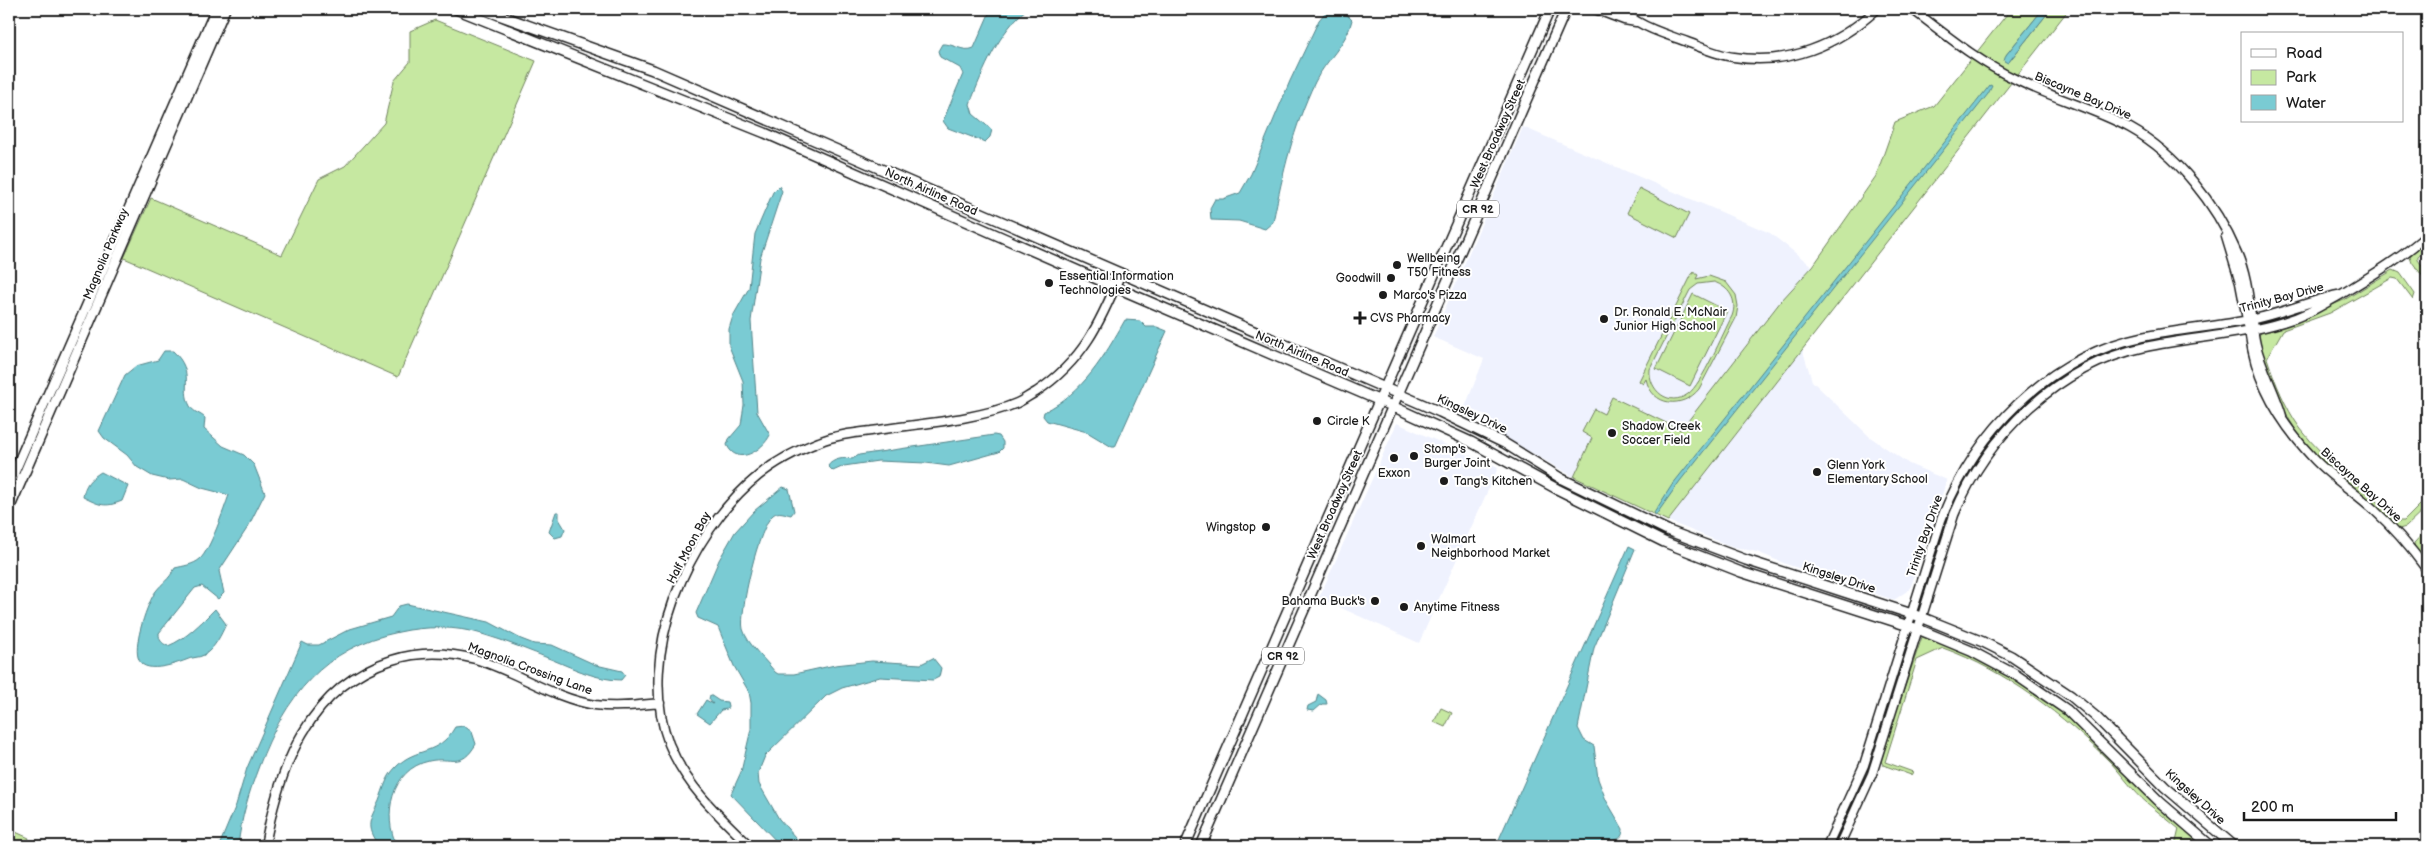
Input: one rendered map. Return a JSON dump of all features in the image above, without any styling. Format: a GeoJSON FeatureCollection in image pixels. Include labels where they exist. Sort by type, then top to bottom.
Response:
{"type":"FeatureCollection","features":[{"type":"Feature","properties":{"kind":"main road","name":"Magnolia Parkway"},"geometry":{"type":"LineString","coordinates":[[9,509],[216,9]]}},
{"type":"Feature","properties":{"kind":"main road","name":"Magnolia Parkway"},"geometry":{"type":"LineString","coordinates":[[9,484],[225,9]]}},
{"type":"Feature","properties":{"kind":"main road","name":"North Airline Road"},"geometry":{"type":"LineString","coordinates":[[456,9],[765,133],[1392,406]]}},
{"type":"Feature","properties":{"kind":"main road","name":"North Airline Road"},"geometry":{"type":"LineString","coordinates":[[482,9],[653,70],[1397,395]]}},
{"type":"Feature","properties":{"kind":"main road","name":"West Broadway Street"},"geometry":{"type":"LineString","coordinates":[[1185,846],[1550,9]]}},
{"type":"Feature","properties":{"kind":"main road","name":"West Broadway Street"},"geometry":{"type":"LineString","coordinates":[[1200,846],[1566,9]]}},
{"type":"Feature","properties":{"kind":"main road"},"geometry":{"type":"LineString","coordinates":[[579,57],[583,45]]}},
{"type":"Feature","properties":{"kind":"main road"},"geometry":{"type":"LineString","coordinates":[[1419,344],[1429,310],[1426,304],[1422,302]]}},
{"type":"Feature","properties":{"kind":"main road"},"geometry":{"type":"LineString","coordinates":[[1222,333],[1228,320]]}},
{"type":"Feature","properties":{"kind":"main road","name":"Kingsley Drive"},"geometry":{"type":"LineString","coordinates":[[1397,395],[1486,434],[1562,479],[1669,531],[1746,560],[1921,617],[1997,649],[2071,696],[2095,716],[2165,787],[2219,836],[2234,846]]}},
{"type":"Feature","properties":{"kind":"main road","name":"Kingsley Drive"},"geometry":{"type":"LineString","coordinates":[[1392,406],[1472,442],[1557,489],[1664,542],[1741,572],[1918,629],[1991,660],[2067,710],[2166,807],[2210,846]]}},
{"type":"Feature","properties":{"kind":"main road"},"geometry":{"type":"LineString","coordinates":[[1557,489],[1562,479]]}},
{"type":"Feature","properties":{"kind":"main road"},"geometry":{"type":"LineString","coordinates":[[1664,542],[1669,531]]}},
{"type":"Feature","properties":{"kind":"main road"},"geometry":{"type":"LineString","coordinates":[[1741,572],[1746,560]]}},
{"type":"Feature","properties":{"kind":"main road"},"geometry":{"type":"LineString","coordinates":[[2210,846],[2219,836]]}},
{"type":"Feature","properties":{"kind":"street"},"geometry":{"type":"LineString","coordinates":[[1594,9],[1624,20],[1638,22]]}},
{"type":"Feature","properties":{"kind":"street"},"geometry":{"type":"LineString","coordinates":[[1619,9],[1638,22],[1719,54],[1765,59],[1787,57],[1824,46],[1849,32],[1877,9]]}},
{"type":"Feature","properties":{"kind":"street","name":"Biscayne Bay Drive"},"geometry":{"type":"LineString","coordinates":[[1912,9],[1998,71],[2114,121],[2145,138],[2191,180],[2224,228],[2242,268],[2251,330],[2282,416],[2314,459],[2388,523],[2427,570]]}},
{"type":"Feature","properties":{"kind":"street","name":"Trinity Bay Drive"},"geometry":{"type":"LineString","coordinates":[[1839,846],[1872,774],[1954,515],[1972,475],[2002,434],[2035,402],[2086,367],[2144,347],[2251,330],[2302,316],[2323,307],[2395,262],[2427,235]]}},
{"type":"Feature","properties":{"kind":"street","name":"Half Moon Bay"},"geometry":{"type":"LineString","coordinates":[[750,846],[711,809],[686,777],[668,741],[660,703],[660,652],[671,608],[703,540],[721,513],[743,489],[780,460],[822,441],[853,433],[983,414],[1018,403],[1054,380],[1080,353],[1098,325],[1121,273]]}},
{"type":"Feature","properties":{"kind":"street","name":"Trinity Bay Drive"},"geometry":{"type":"LineString","coordinates":[[1827,846],[1864,765],[1951,493],[1978,447],[2020,401],[2081,357],[2116,344],[2141,337],[2250,320],[2321,298],[2340,295]]}},
{"type":"Feature","properties":{"kind":"street","name":"Magnolia Crossing Lane"},"geometry":{"type":"LineString","coordinates":[[265,846],[278,791],[307,725],[319,707],[338,688],[376,665],[402,657],[447,654],[486,663],[554,692],[588,703],[621,706],[660,703]]}},
{"type":"Feature","properties":{"kind":"shaded area","name":"Dr. Ronald E. McNair Junior High School"},"geometry":{"type":"Polygon","coordinates":[[[1523,127],[1770,233],[1813,267],[1781,301],[1681,430],[1612,397],[1574,477],[1483,425],[1486,415],[1465,407],[1484,359],[1433,337],[1523,127]]]}},
{"type":"Feature","properties":{"kind":"shaded area","name":"Glenn York Elementary School"},"geometry":{"type":"Polygon","coordinates":[[[1802,348],[1812,381],[1870,437],[1909,464],[1947,480],[1910,589],[1894,600],[1786,564],[1757,552],[1730,546],[1668,521],[1802,348]]]}},
{"type":"Feature","properties":{"kind":"shaded area"},"geometry":{"type":"Polygon","coordinates":[[[1397,423],[1498,468],[1419,643],[1319,598],[1397,423]]]}},
{"type":"Feature","properties":{"kind":"green space"},"geometry":{"type":"Polygon","coordinates":[[[2011,9],[2043,9],[2006,55],[2008,63],[2051,9],[2069,9],[1668,521],[1574,477],[1592,438],[1582,432],[1594,409],[1604,414],[1612,397],[1681,430],[1781,301],[1813,266],[1876,176],[1895,122],[1934,106],[2011,9]]]}},
{"type":"Feature","properties":{"kind":"green space"},"geometry":{"type":"Polygon","coordinates":[[[435,20],[536,61],[398,377],[124,258],[151,198],[282,255],[319,179],[345,166],[384,123],[394,81],[410,62],[410,31],[435,20]]]}},
{"type":"Feature","properties":{"kind":"green space"},"geometry":{"type":"Polygon","coordinates":[[[1639,188],[1689,214],[1677,238],[1627,213],[1639,188]]]}},
{"type":"Feature","properties":{"kind":"green space"},"geometry":{"type":"Polygon","coordinates":[[[2427,240],[2427,248],[2418,256],[2418,260],[2427,272],[2427,282],[2412,262],[2410,256],[2427,240]]]}},
{"type":"Feature","properties":{"kind":"green space"},"geometry":{"type":"Polygon","coordinates":[[[2393,270],[2400,273],[2415,294],[2413,300],[2397,279],[2392,278],[2330,313],[2283,330],[2267,358],[2281,394],[2300,428],[2334,465],[2399,521],[2404,521],[2423,502],[2425,509],[2406,527],[2399,529],[2329,468],[2300,437],[2289,419],[2267,373],[2258,337],[2262,331],[2290,323],[2344,300],[2393,270]]]}},
{"type":"Feature","properties":{"kind":"green space"},"geometry":{"type":"Polygon","coordinates":[[[1693,272],[1698,275],[1696,279],[1709,276],[1726,282],[1736,295],[1738,306],[1736,318],[1699,389],[1685,400],[1669,402],[1661,400],[1655,395],[1649,388],[1646,379],[1643,384],[1639,381],[1693,272]],[[1714,282],[1698,284],[1690,290],[1650,369],[1652,384],[1661,395],[1667,398],[1681,398],[1694,388],[1706,369],[1732,316],[1734,305],[1731,295],[1714,282]]]}},
{"type":"Feature","properties":{"kind":"green space"},"geometry":{"type":"Polygon","coordinates":[[[1693,294],[1727,311],[1690,386],[1656,369],[1693,294]]]}},
{"type":"Feature","properties":{"kind":"green space"},"geometry":{"type":"Polygon","coordinates":[[[2427,529],[2427,537],[2421,546],[2427,554],[2427,565],[2415,548],[2414,543],[2427,529]]]}},
{"type":"Feature","properties":{"kind":"green space"},"geometry":{"type":"Polygon","coordinates":[[[1922,637],[1960,651],[1997,669],[2049,702],[2083,731],[2168,814],[2204,846],[2175,846],[2179,829],[2142,798],[2093,745],[2054,712],[2012,682],[1990,669],[1943,648],[1917,660],[1885,762],[1913,772],[1911,775],[1883,765],[1880,759],[1922,637]]]}},
{"type":"Feature","properties":{"kind":"green space"},"geometry":{"type":"Polygon","coordinates":[[[1441,708],[1452,713],[1445,727],[1434,722],[1441,708]]]}},
{"type":"Feature","properties":{"kind":"green space"},"geometry":{"type":"Polygon","coordinates":[[[9,829],[29,838],[26,846],[9,846],[9,829]]]}},
{"type":"Feature","properties":{"kind":"water"},"geometry":{"type":"Polygon","coordinates":[[[991,9],[1027,9],[1008,28],[1000,40],[986,65],[970,104],[973,114],[992,130],[990,137],[985,142],[948,128],[943,121],[963,74],[960,68],[940,57],[938,51],[942,44],[962,49],[974,48],[991,9]]]}},
{"type":"Feature","properties":{"kind":"water"},"geometry":{"type":"Polygon","coordinates":[[[2043,9],[2051,9],[2008,63],[2004,61],[2006,55],[2043,9]]]}},
{"type":"Feature","properties":{"kind":"water"},"geometry":{"type":"Polygon","coordinates":[[[1336,12],[1347,15],[1352,20],[1346,37],[1319,74],[1307,99],[1285,168],[1273,222],[1265,229],[1239,221],[1211,220],[1210,208],[1215,199],[1223,199],[1240,193],[1251,174],[1290,81],[1319,20],[1324,14],[1336,12]]]}},
{"type":"Feature","properties":{"kind":"water"},"geometry":{"type":"Polygon","coordinates":[[[1990,85],[1992,86],[1988,94],[1680,481],[1656,515],[1654,513],[1672,485],[1990,85]]]}},
{"type":"Feature","properties":{"kind":"water"},"geometry":{"type":"Polygon","coordinates":[[[779,186],[782,191],[760,258],[751,321],[757,412],[770,435],[767,441],[756,451],[750,454],[737,455],[731,452],[727,445],[729,439],[741,425],[744,405],[743,381],[729,346],[729,329],[733,316],[749,288],[755,234],[773,192],[779,186]]]}},
{"type":"Feature","properties":{"kind":"water"},"geometry":{"type":"Polygon","coordinates":[[[1125,320],[1140,321],[1146,327],[1157,327],[1167,331],[1115,447],[1112,447],[1087,432],[1047,421],[1043,416],[1044,412],[1058,404],[1082,384],[1101,360],[1125,320]]]}},
{"type":"Feature","properties":{"kind":"water"},"geometry":{"type":"Polygon","coordinates":[[[164,351],[173,351],[184,366],[187,399],[195,412],[205,418],[204,429],[223,446],[244,455],[254,465],[265,493],[248,527],[219,571],[224,593],[218,599],[202,586],[195,588],[159,633],[159,638],[164,644],[168,646],[175,643],[199,625],[215,609],[226,624],[217,641],[202,656],[167,666],[152,667],[141,663],[137,651],[142,623],[152,597],[175,568],[194,563],[204,554],[229,495],[202,488],[183,479],[169,480],[152,476],[137,467],[127,455],[104,438],[99,431],[125,375],[136,366],[158,360],[164,351]]]}},
{"type":"Feature","properties":{"kind":"water"},"geometry":{"type":"Polygon","coordinates":[[[994,435],[999,436],[1003,442],[1003,448],[999,452],[949,466],[878,461],[844,466],[833,471],[828,466],[842,458],[852,459],[859,455],[994,435]]]}},
{"type":"Feature","properties":{"kind":"water"},"geometry":{"type":"Polygon","coordinates":[[[101,472],[128,486],[122,501],[102,505],[83,497],[89,482],[101,472]]]}},
{"type":"Feature","properties":{"kind":"water"},"geometry":{"type":"Polygon","coordinates":[[[783,487],[789,489],[794,511],[791,515],[775,514],[768,522],[751,569],[743,620],[743,629],[748,640],[775,672],[778,674],[794,674],[835,665],[872,661],[921,664],[933,658],[941,668],[939,677],[933,680],[880,677],[842,688],[826,696],[765,756],[758,773],[759,784],[779,819],[803,846],[781,846],[731,794],[741,772],[751,729],[749,692],[734,666],[718,627],[698,618],[696,613],[719,560],[735,532],[754,511],[783,487]]]}},
{"type":"Feature","properties":{"kind":"water"},"geometry":{"type":"Polygon","coordinates":[[[556,512],[559,512],[559,519],[565,529],[562,536],[555,538],[549,532],[556,512]]]}},
{"type":"Feature","properties":{"kind":"water"},"geometry":{"type":"Polygon","coordinates":[[[1629,546],[1635,549],[1594,648],[1578,728],[1584,740],[1594,746],[1598,779],[1606,800],[1623,829],[1622,835],[1608,843],[1593,845],[1559,847],[1496,846],[1629,546]]]}},
{"type":"Feature","properties":{"kind":"water"},"geometry":{"type":"Polygon","coordinates":[[[407,604],[489,622],[521,639],[534,644],[552,645],[596,665],[622,671],[625,675],[621,680],[595,676],[500,640],[462,629],[419,629],[373,639],[349,650],[329,663],[295,697],[269,741],[259,766],[246,806],[238,846],[219,846],[236,805],[247,768],[302,642],[308,645],[319,645],[350,629],[391,617],[399,606],[407,604]]]}},
{"type":"Feature","properties":{"kind":"water"},"geometry":{"type":"Polygon","coordinates":[[[1318,694],[1326,700],[1327,704],[1322,704],[1314,711],[1307,710],[1308,706],[1316,702],[1318,694]]]}},
{"type":"Feature","properties":{"kind":"water"},"geometry":{"type":"Polygon","coordinates":[[[710,695],[719,701],[727,702],[728,706],[727,709],[721,710],[710,723],[697,714],[706,700],[713,704],[709,699],[710,695]]]}},
{"type":"Feature","properties":{"kind":"water"},"geometry":{"type":"Polygon","coordinates":[[[464,726],[472,732],[476,744],[471,752],[460,759],[429,761],[416,766],[406,773],[393,795],[391,808],[390,821],[397,846],[379,846],[371,833],[370,823],[390,775],[404,760],[441,743],[455,727],[464,726]]]}},
{"type":"Feature","properties":{"kind":"place","name":"Wellbeing T50 Fitness"},"geometry":{"type":"Point","coordinates":[1397,265]}},
{"type":"Feature","properties":{"kind":"place","name":"Goodwill"},"geometry":{"type":"Point","coordinates":[1391,278]}},
{"type":"Feature","properties":{"kind":"place","name":"Essential Information Technologies"},"geometry":{"type":"Point","coordinates":[1049,283]}},
{"type":"Feature","properties":{"kind":"place","name":"Marco's Pizza"},"geometry":{"type":"Point","coordinates":[1383,295]}},
{"type":"Feature","properties":{"kind":"place","name":"CVS Pharmacy"},"geometry":{"type":"Point","coordinates":[1360,318]}},
{"type":"Feature","properties":{"kind":"place","name":"Dr. Ronald E. McNair Junior High School"},"geometry":{"type":"Point","coordinates":[1604,319]}},
{"type":"Feature","properties":{"kind":"place","name":"Circle K"},"geometry":{"type":"Point","coordinates":[1317,421]}},
{"type":"Feature","properties":{"kind":"place","name":"Shadow Creek Soccer Field"},"geometry":{"type":"Point","coordinates":[1612,433]}},
{"type":"Feature","properties":{"kind":"place","name":"Stomp's Burger Joint"},"geometry":{"type":"Point","coordinates":[1414,456]}},
{"type":"Feature","properties":{"kind":"place","name":"Exxon"},"geometry":{"type":"Point","coordinates":[1394,458]}},
{"type":"Feature","properties":{"kind":"place","name":"Glenn York Elementary School"},"geometry":{"type":"Point","coordinates":[1817,472]}},
{"type":"Feature","properties":{"kind":"place","name":"Tang's Kitchen"},"geometry":{"type":"Point","coordinates":[1444,481]}},
{"type":"Feature","properties":{"kind":"place","name":"Wingstop"},"geometry":{"type":"Point","coordinates":[1266,527]}},
{"type":"Feature","properties":{"kind":"place","name":"Walmart Neighborhood Market"},"geometry":{"type":"Point","coordinates":[1421,546]}},
{"type":"Feature","properties":{"kind":"place","name":"Bahama Buck's"},"geometry":{"type":"Point","coordinates":[1375,601]}},
{"type":"Feature","properties":{"kind":"place","name":"Anytime Fitness"},"geometry":{"type":"Point","coordinates":[1404,607]}}]}
